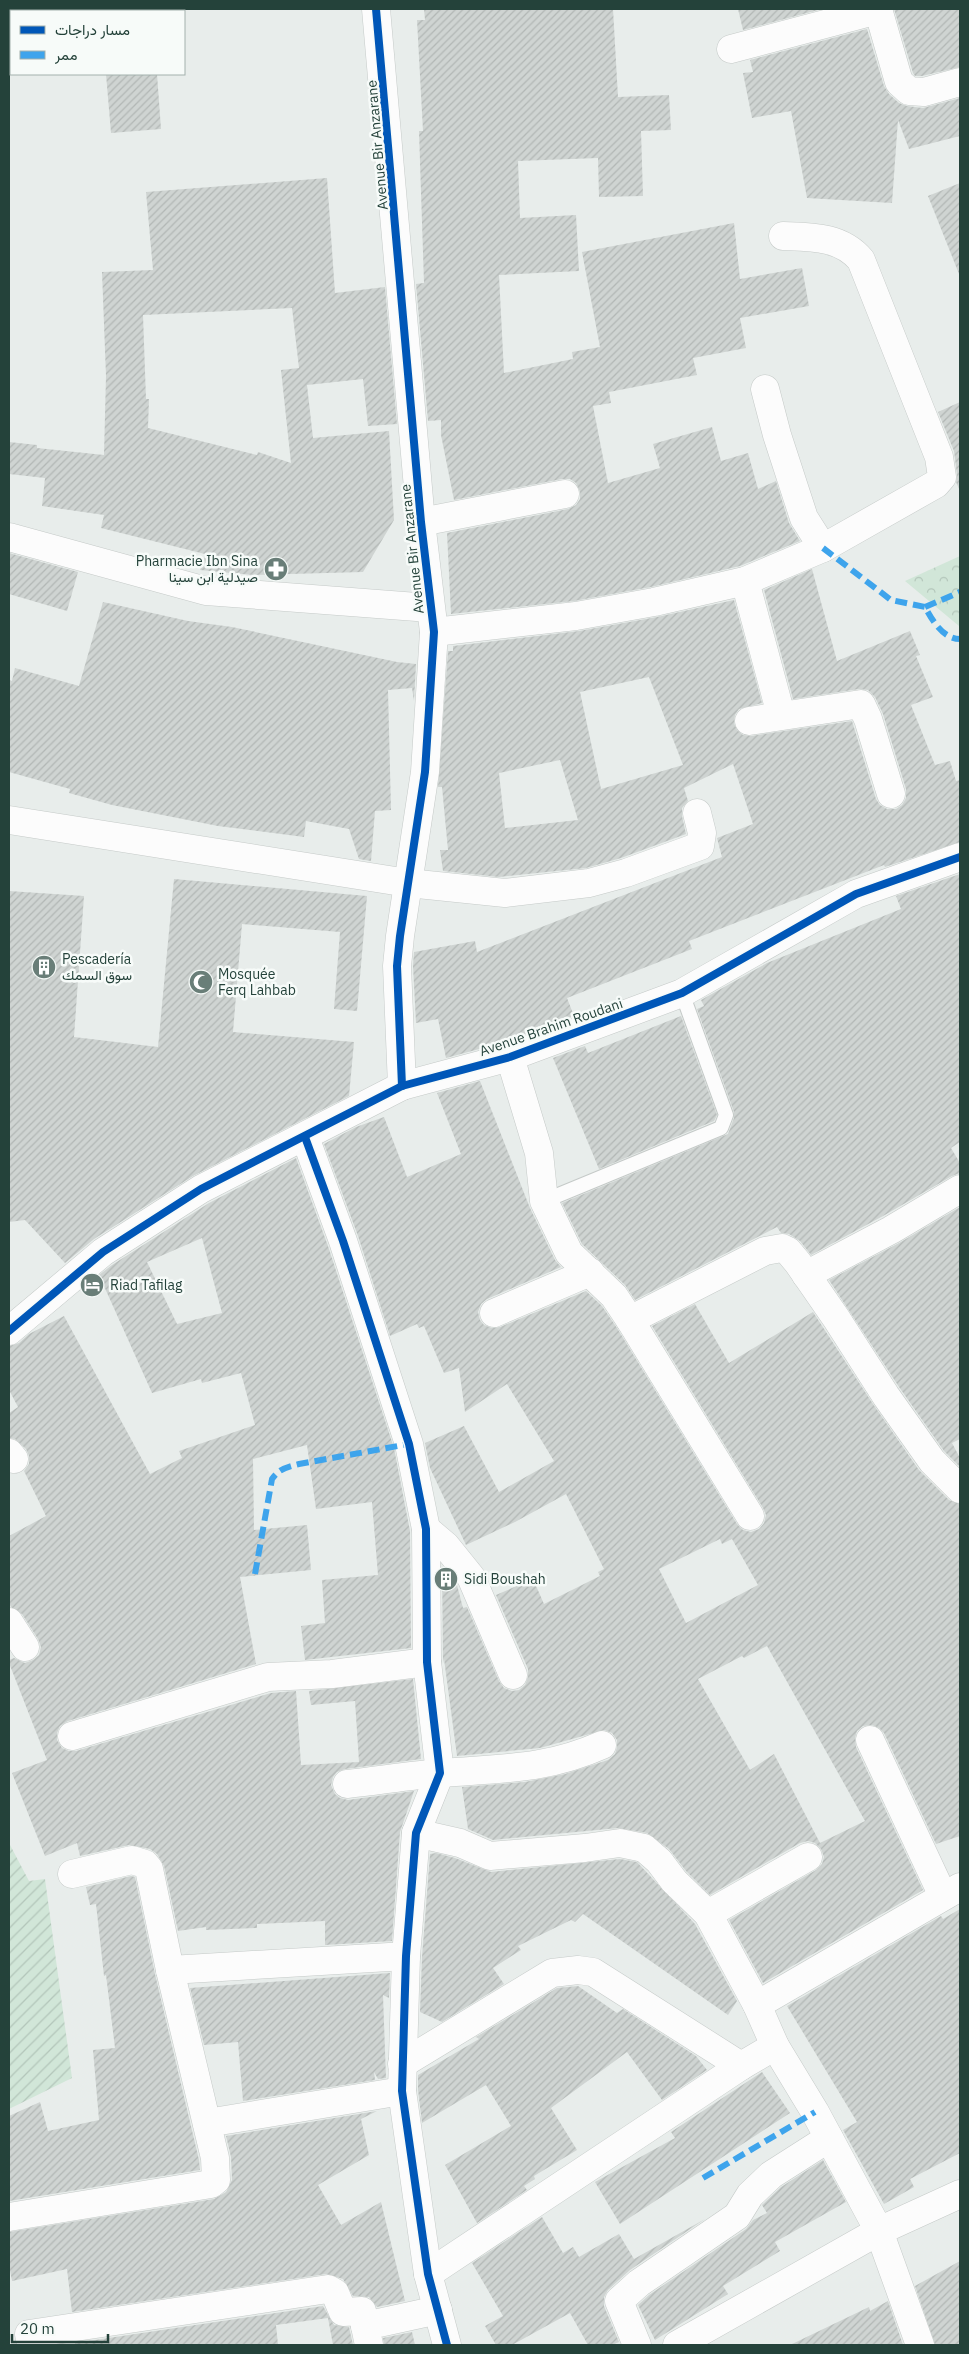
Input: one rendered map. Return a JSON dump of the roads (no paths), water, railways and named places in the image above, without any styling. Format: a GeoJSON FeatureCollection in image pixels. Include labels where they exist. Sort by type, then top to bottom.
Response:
{"type":"FeatureCollection","features":[{"type":"Feature","properties":{"kind":"street","name":"Avenue Bir Anzarane"},"geometry":{"type":"LineString","coordinates":[[376,9],[421,522],[432,620],[425,772],[397,966],[402,1086]]}},
{"type":"Feature","properties":{"kind":"street"},"geometry":{"type":"LineString","coordinates":[[732,50],[878,9],[898,82],[909,91],[924,92],[960,82]]}},
{"type":"Feature","properties":{"kind":"street"},"geometry":{"type":"LineString","coordinates":[[9,537],[206,591],[432,620],[576,616],[654,602],[745,581],[823,548],[936,484],[942,477],[939,457],[861,260],[853,251],[821,237],[783,236]]}},
{"type":"Feature","properties":{"kind":"street"},"geometry":{"type":"LineString","coordinates":[[765,389],[777,435],[804,518],[823,548]]}},
{"type":"Feature","properties":{"kind":"street"},"geometry":{"type":"LineString","coordinates":[[421,522],[565,494]]}},
{"type":"Feature","properties":{"kind":"street"},"geometry":{"type":"LineString","coordinates":[[745,581],[781,714]]}},
{"type":"Feature","properties":{"kind":"street"},"geometry":{"type":"LineString","coordinates":[[749,721],[781,714],[861,704],[868,719],[891,794]]}},
{"type":"Feature","properties":{"kind":"street"},"geometry":{"type":"LineString","coordinates":[[9,820],[408,883],[505,893],[589,883],[626,873],[700,846],[702,833],[697,813]]}},
{"type":"Feature","properties":{"kind":"street","name":"Avenue Brahim Roudani"},"geometry":{"type":"LineString","coordinates":[[9,1331],[103,1252],[201,1189],[402,1086],[510,1057],[682,993],[856,894],[960,857]]}},
{"type":"Feature","properties":{"kind":"street"},"geometry":{"type":"LineString","coordinates":[[510,1057],[539,1153],[544,1201],[569,1253],[614,1296],[750,1516]]}},
{"type":"Feature","properties":{"kind":"street"},"geometry":{"type":"LineString","coordinates":[[305,1137],[343,1241],[409,1444],[426,1530],[427,1662],[440,1773],[416,1833],[406,1956],[402,2091],[428,2274],[447,2345]]}},
{"type":"Feature","properties":{"kind":"street"},"geometry":{"type":"LineString","coordinates":[[806,1275],[891,1230],[960,1188]]}},
{"type":"Feature","properties":{"kind":"street"},"geometry":{"type":"LineString","coordinates":[[630,1320],[774,1248],[782,1248],[788,1251],[932,1461],[960,1490]]}},
{"type":"Feature","properties":{"kind":"street"},"geometry":{"type":"LineString","coordinates":[[494,1314],[590,1272]]}},
{"type":"Feature","properties":{"kind":"street"},"geometry":{"type":"LineString","coordinates":[[932,1461],[960,1459]]}},
{"type":"Feature","properties":{"kind":"street"},"geometry":{"type":"LineString","coordinates":[[426,1530],[446,1546],[471,1577],[513,1676]]}},
{"type":"Feature","properties":{"kind":"street"},"geometry":{"type":"LineString","coordinates":[[9,1622],[25,1647]]}},
{"type":"Feature","properties":{"kind":"street"},"geometry":{"type":"LineString","coordinates":[[72,1736],[268,1676],[332,1674],[427,1662]]}},
{"type":"Feature","properties":{"kind":"street"},"geometry":{"type":"LineString","coordinates":[[757,2004],[952,1892],[870,1740]]}},
{"type":"Feature","properties":{"kind":"street"},"geometry":{"type":"LineString","coordinates":[[347,1784],[440,1773],[529,1767],[568,1759],[602,1745]]}},
{"type":"Feature","properties":{"kind":"street"},"geometry":{"type":"LineString","coordinates":[[416,1833],[460,1843],[490,1856],[620,1843],[644,1848],[659,1861],[674,1881],[708,1914],[757,2004],[775,2046],[829,2138],[879,2231],[919,2345]]}},
{"type":"Feature","properties":{"kind":"street"},"geometry":{"type":"LineString","coordinates":[[708,1914],[808,1858]]}},
{"type":"Feature","properties":{"kind":"street"},"geometry":{"type":"LineString","coordinates":[[9,2216],[211,2184],[216,2180],[217,2174],[206,2122],[170,1970],[149,1869],[145,1864],[132,1860],[72,1874]]}},
{"type":"Feature","properties":{"kind":"street"},"geometry":{"type":"LineString","coordinates":[[170,1970],[406,1956]]}},
{"type":"Feature","properties":{"kind":"street"},"geometry":{"type":"LineString","coordinates":[[402,2064],[552,1973],[578,1970],[593,1972],[741,2066]]}},
{"type":"Feature","properties":{"kind":"street"},"geometry":{"type":"LineString","coordinates":[[428,2274],[741,2066],[775,2046]]}},
{"type":"Feature","properties":{"kind":"street"},"geometry":{"type":"LineString","coordinates":[[206,2122],[402,2091]]}},
{"type":"Feature","properties":{"kind":"street"},"geometry":{"type":"LineString","coordinates":[[637,2345],[619,2301],[640,2282],[737,2216],[750,2195],[771,2175],[829,2138]]}},
{"type":"Feature","properties":{"kind":"street"},"geometry":{"type":"LineString","coordinates":[[677,2345],[879,2231],[960,2194]]}},
{"type":"Feature","properties":{"kind":"street"},"geometry":{"type":"LineString","coordinates":[[31,2345],[29,2334],[328,2289],[335,2292],[343,2312],[349,2314],[362,2311],[367,2336],[438,2310]]}},
{"type":"Feature","properties":{"kind":"lane"},"geometry":{"type":"LineString","coordinates":[[544,1201],[721,1128],[724,1124],[725,1110],[682,993]]}},
{"type":"Feature","properties":{"kind":"place","name":"Pharmacie Ibn Sina صيدلية ابن سينا"},"geometry":{"type":"Point","coordinates":[276,569]}},
{"type":"Feature","properties":{"kind":"place","name":"Pescadería سوق السمك"},"geometry":{"type":"Point","coordinates":[44,967]}},
{"type":"Feature","properties":{"kind":"place","name":"Mosquée Ferq Lahbab"},"geometry":{"type":"Point","coordinates":[201,982]}},
{"type":"Feature","properties":{"kind":"place","name":"Riad Tafilag"},"geometry":{"type":"Point","coordinates":[92,1285]}},
{"type":"Feature","properties":{"kind":"place","name":"Sidi Boushah"},"geometry":{"type":"Point","coordinates":[446,1579]}}]}
